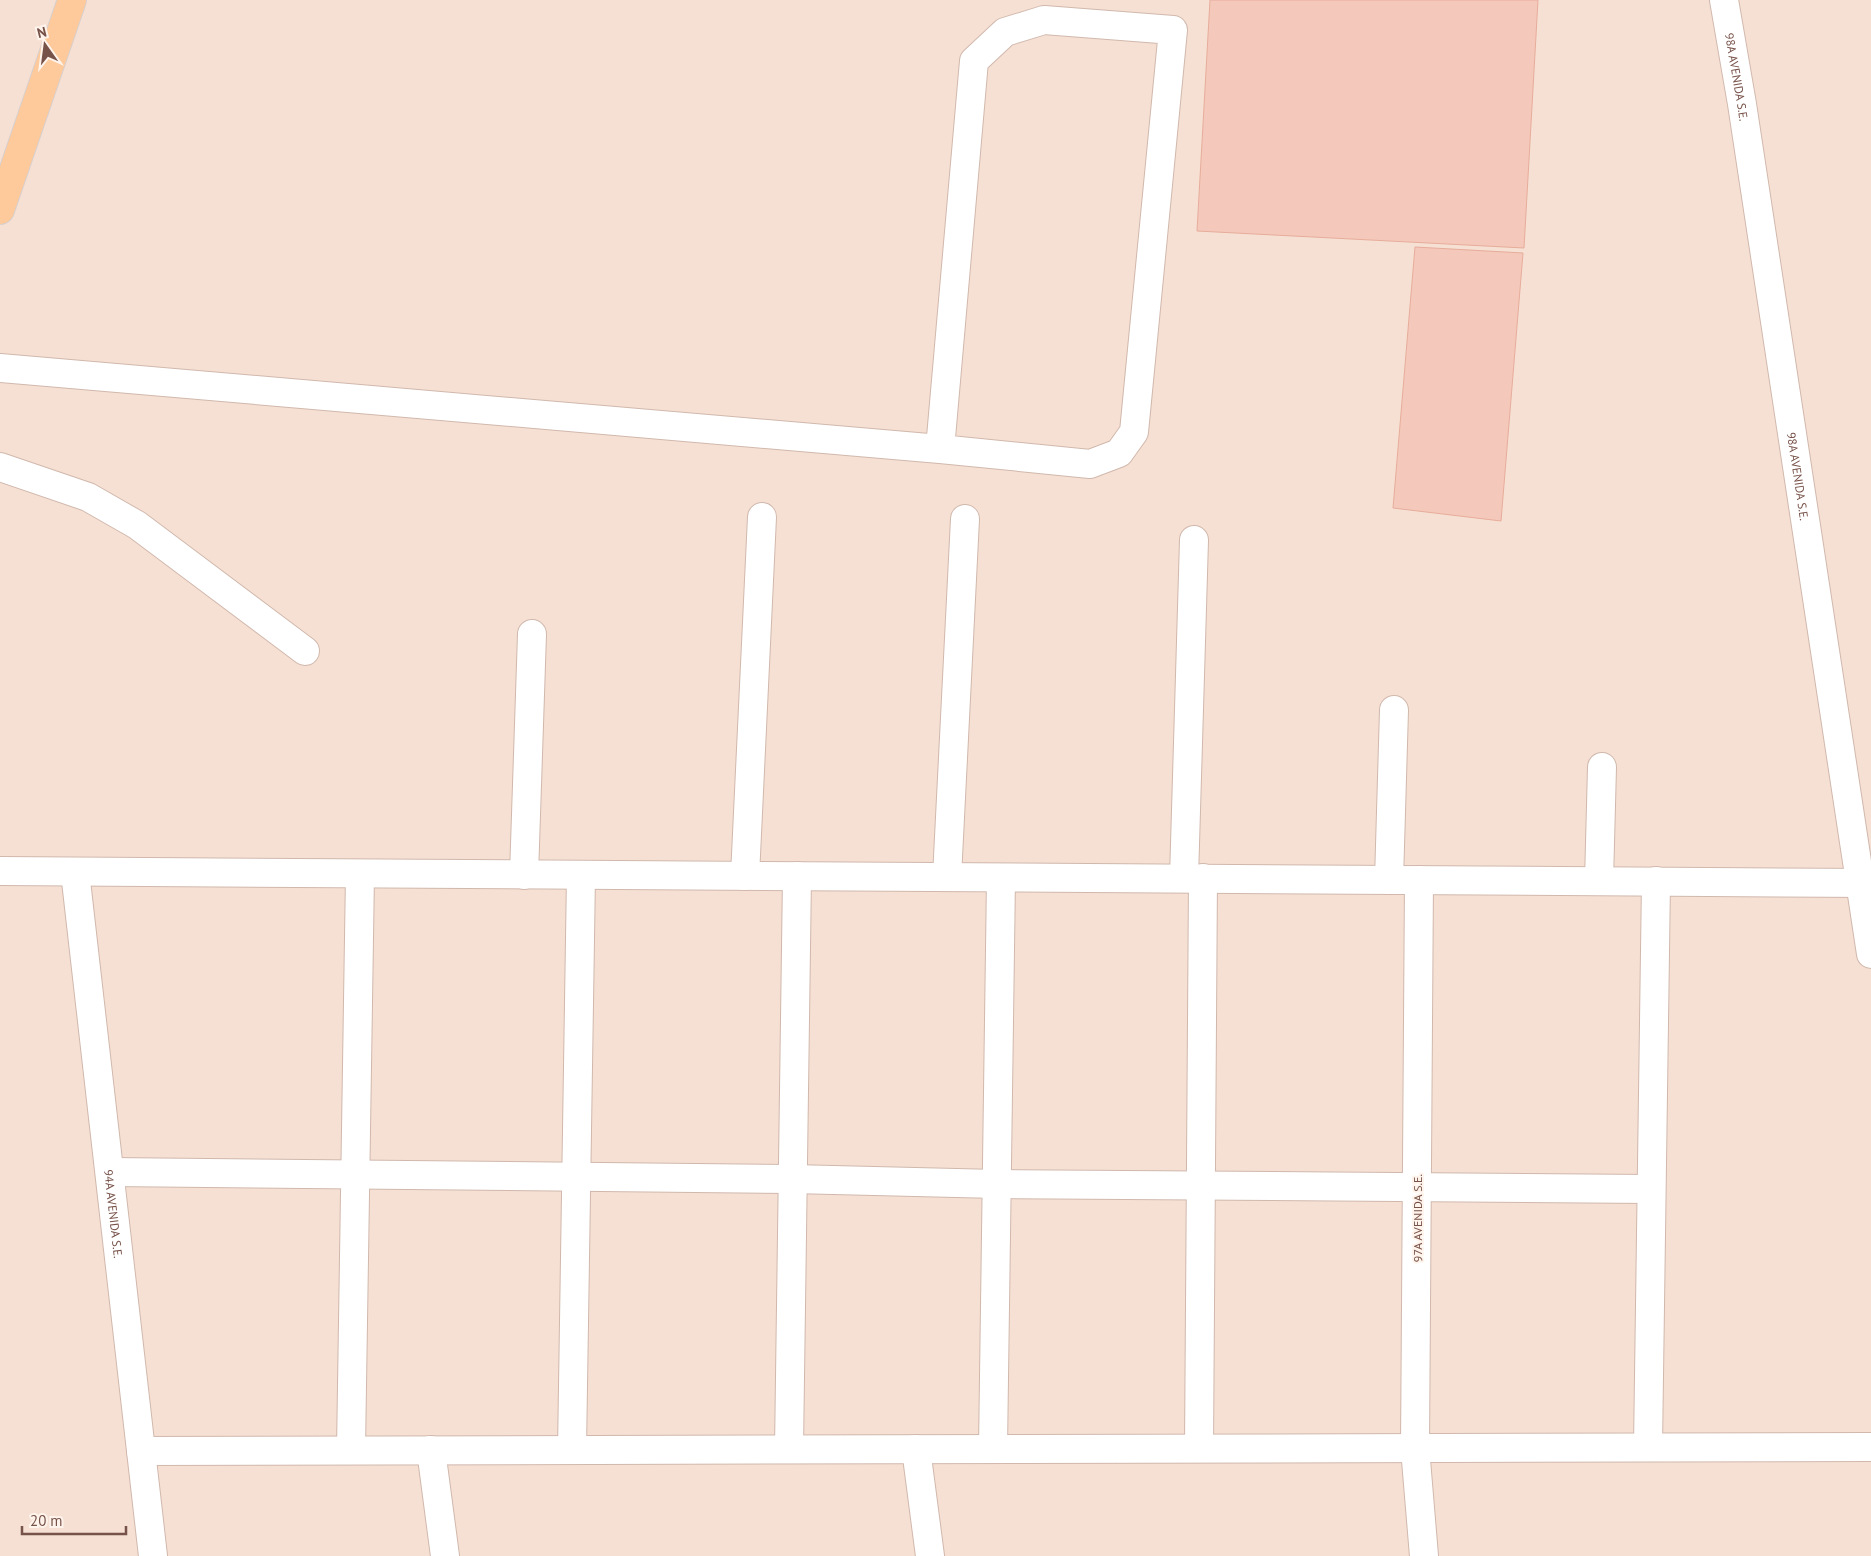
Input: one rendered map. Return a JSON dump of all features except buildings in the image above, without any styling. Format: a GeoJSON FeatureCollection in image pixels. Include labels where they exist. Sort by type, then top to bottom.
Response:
{"type":"FeatureCollection","features":[{"type":"Feature","properties":{"kind":"main road"},"geometry":{"type":"LineString","coordinates":[[0,210],[72,0]]}},
{"type":"Feature","properties":{"kind":"street","name":"98A AVENIDA S.E."},"geometry":{"type":"LineString","coordinates":[[1724,0],[1866,883],[1871,954]]}},
{"type":"Feature","properties":{"kind":"street"},"geometry":{"type":"LineString","coordinates":[[0,368],[940,449],[1090,464],[1119,453],[1134,432],[1173,30],[1044,20],[1005,32],[974,61],[940,449]]}},
{"type":"Feature","properties":{"kind":"street"},"geometry":{"type":"LineString","coordinates":[[0,466],[88,497],[137,525],[305,651]]}},
{"type":"Feature","properties":{"kind":"street"},"geometry":{"type":"LineString","coordinates":[[745,876],[762,517]]}},
{"type":"Feature","properties":{"kind":"street"},"geometry":{"type":"LineString","coordinates":[[947,877],[965,519]]}},
{"type":"Feature","properties":{"kind":"street"},"geometry":{"type":"LineString","coordinates":[[1194,540],[1194,878],[1201,1184],[1199,1448]]}},
{"type":"Feature","properties":{"kind":"street"},"geometry":{"type":"LineString","coordinates":[[524,874],[532,634]]}},
{"type":"Feature","properties":{"kind":"street"},"geometry":{"type":"LineString","coordinates":[[1389,880],[1394,710]]}},
{"type":"Feature","properties":{"kind":"street"},"geometry":{"type":"LineString","coordinates":[[1599,881],[1602,767]]}},
{"type":"Feature","properties":{"kind":"street"},"geometry":{"type":"LineString","coordinates":[[0,871],[1866,883]]}},
{"type":"Feature","properties":{"kind":"street","name":"94A AVENIDA S.E."},"geometry":{"type":"LineString","coordinates":[[75,872],[153,1556]]}},
{"type":"Feature","properties":{"kind":"street"},"geometry":{"type":"LineString","coordinates":[[351,1450],[360,874]]}},
{"type":"Feature","properties":{"kind":"street"},"geometry":{"type":"LineString","coordinates":[[572,1450],[581,875]]}},
{"type":"Feature","properties":{"kind":"street"},"geometry":{"type":"LineString","coordinates":[[789,1449],[797,876]]}},
{"type":"Feature","properties":{"kind":"street"},"geometry":{"type":"LineString","coordinates":[[993,1449],[1001,878]]}},
{"type":"Feature","properties":{"kind":"street","name":"97A AVENIDA S.E."},"geometry":{"type":"LineString","coordinates":[[1419,880],[1415,1448],[1424,1556]]}},
{"type":"Feature","properties":{"kind":"street"},"geometry":{"type":"LineString","coordinates":[[1648,1447],[1650,1189],[1656,881]]}},
{"type":"Feature","properties":{"kind":"street"},"geometry":{"type":"LineString","coordinates":[[110,1172],[792,1179],[997,1184],[1201,1184],[1650,1189]]}},
{"type":"Feature","properties":{"kind":"street"},"geometry":{"type":"LineString","coordinates":[[141,1451],[1871,1447]]}},
{"type":"Feature","properties":{"kind":"street"},"geometry":{"type":"LineString","coordinates":[[916,1449],[930,1556]]}},
{"type":"Feature","properties":{"kind":"street"},"geometry":{"type":"LineString","coordinates":[[431,1450],[445,1556]]}},
{"type":"Feature","properties":{"kind":"shaded area"},"geometry":{"type":"Polygon","coordinates":[[[0,0],[1871,0],[1871,1556],[0,1556],[0,0]]]}}]}
